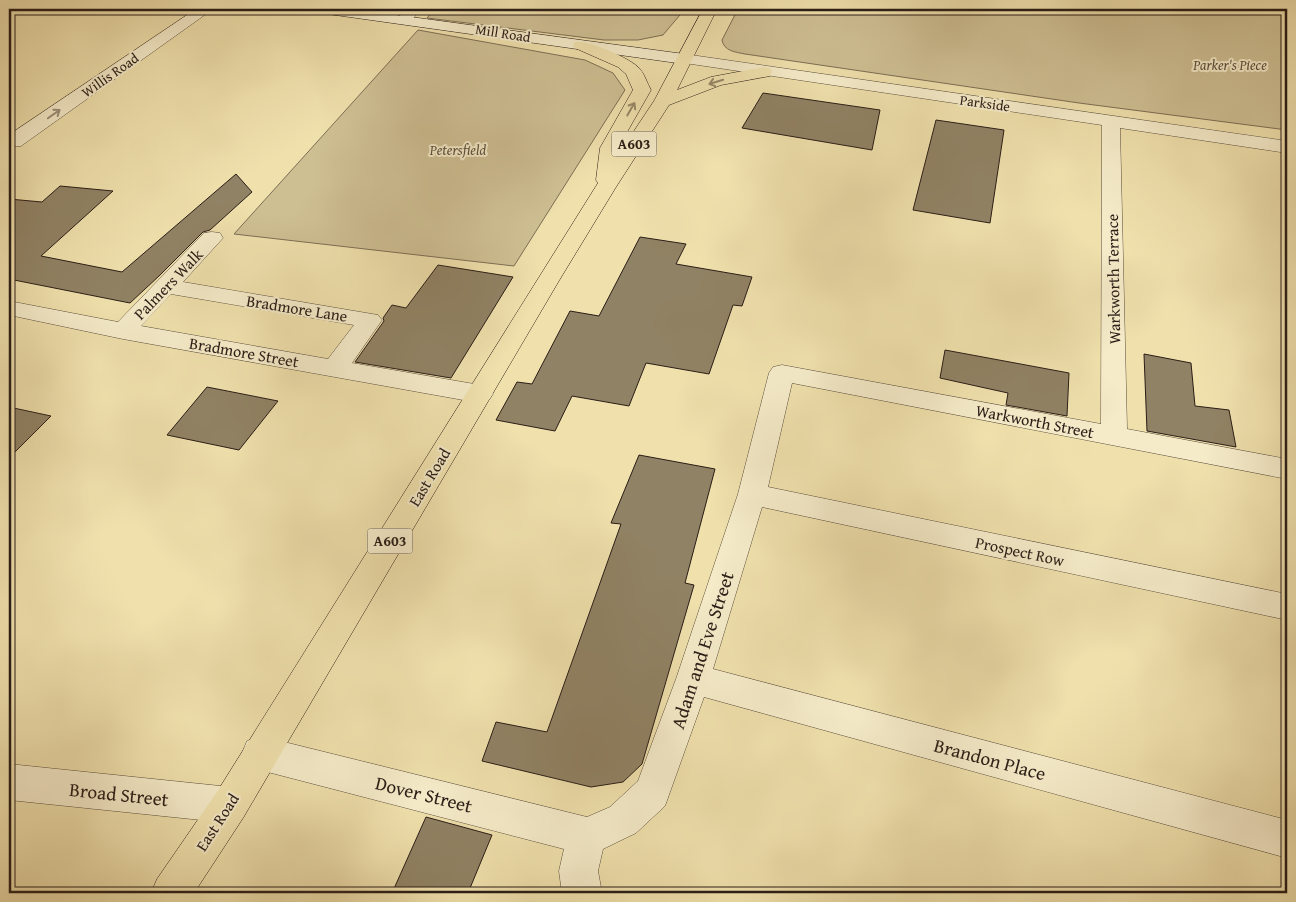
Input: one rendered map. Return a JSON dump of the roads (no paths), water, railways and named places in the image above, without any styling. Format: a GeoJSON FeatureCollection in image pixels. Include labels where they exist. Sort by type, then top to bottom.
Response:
{"type":"FeatureCollection","features":[{"type":"Feature","properties":{"kind":"main road","name":"East Road"},"geometry":{"type":"LineString","coordinates":[[171,893],[230,805],[606,187],[663,101],[710,9]]}},
{"type":"Feature","properties":{"kind":"main road"},"geometry":{"type":"LineString","coordinates":[[581,45],[624,64],[633,71],[642,90],[609,148],[606,187]]}},
{"type":"Feature","properties":{"kind":"main road"},"geometry":{"type":"LineString","coordinates":[[663,101],[717,81],[764,72]]}},
{"type":"Feature","properties":{"kind":"street","name":"Willis Road"},"geometry":{"type":"LineString","coordinates":[[11,142],[206,9]]}},
{"type":"Feature","properties":{"kind":"street","name":"Mill Road"},"geometry":{"type":"LineString","coordinates":[[322,9],[410,14],[581,45],[684,59]]}},
{"type":"Feature","properties":{"kind":"street","name":"Parkside"},"geometry":{"type":"LineString","coordinates":[[684,59],[1287,147]]}},
{"type":"Feature","properties":{"kind":"street","name":"Warkworth Terrace"},"geometry":{"type":"LineString","coordinates":[[1111,122],[1114,436]]}},
{"type":"Feature","properties":{"kind":"street","name":"Palmers Walk"},"geometry":{"type":"LineString","coordinates":[[123,331],[212,238]]}},
{"type":"Feature","properties":{"kind":"street","name":"Bradmore Lane"},"geometry":{"type":"LineString","coordinates":[[165,286],[370,320],[335,368]]}},
{"type":"Feature","properties":{"kind":"street","name":"Bradmore Street"},"geometry":{"type":"LineString","coordinates":[[9,308],[123,331],[480,394]]}},
{"type":"Feature","properties":{"kind":"street","name":"Warkworth Street"},"geometry":{"type":"LineString","coordinates":[[782,373],[1287,469]]}},
{"type":"Feature","properties":{"kind":"street","name":"Adam and Eve Street"},"geometry":{"type":"LineString","coordinates":[[588,836],[623,820],[652,793],[693,679],[752,494],[782,373]]}},
{"type":"Feature","properties":{"kind":"street","name":"Prospect Row"},"geometry":{"type":"LineString","coordinates":[[752,494],[1287,607]]}},
{"type":"Feature","properties":{"kind":"street","name":"Brandon Place"},"geometry":{"type":"LineString","coordinates":[[693,679],[1287,840]]}},
{"type":"Feature","properties":{"kind":"street","name":"Dover Street"},"geometry":{"type":"LineString","coordinates":[[260,753],[588,836]]}},
{"type":"Feature","properties":{"kind":"street","name":"Broad Street"},"geometry":{"type":"LineString","coordinates":[[9,782],[230,805]]}},
{"type":"Feature","properties":{"kind":"street"},"geometry":{"type":"LineString","coordinates":[[582,893],[579,887],[578,863],[588,836]]}},
{"type":"Feature","properties":{"kind":"park label","name":"Parker's Piece"},"geometry":{"type":"Point","coordinates":[1230,65]}},
{"type":"Feature","properties":{"kind":"park label","name":"Petersfield"},"geometry":{"type":"Point","coordinates":[458,150]}}]}
